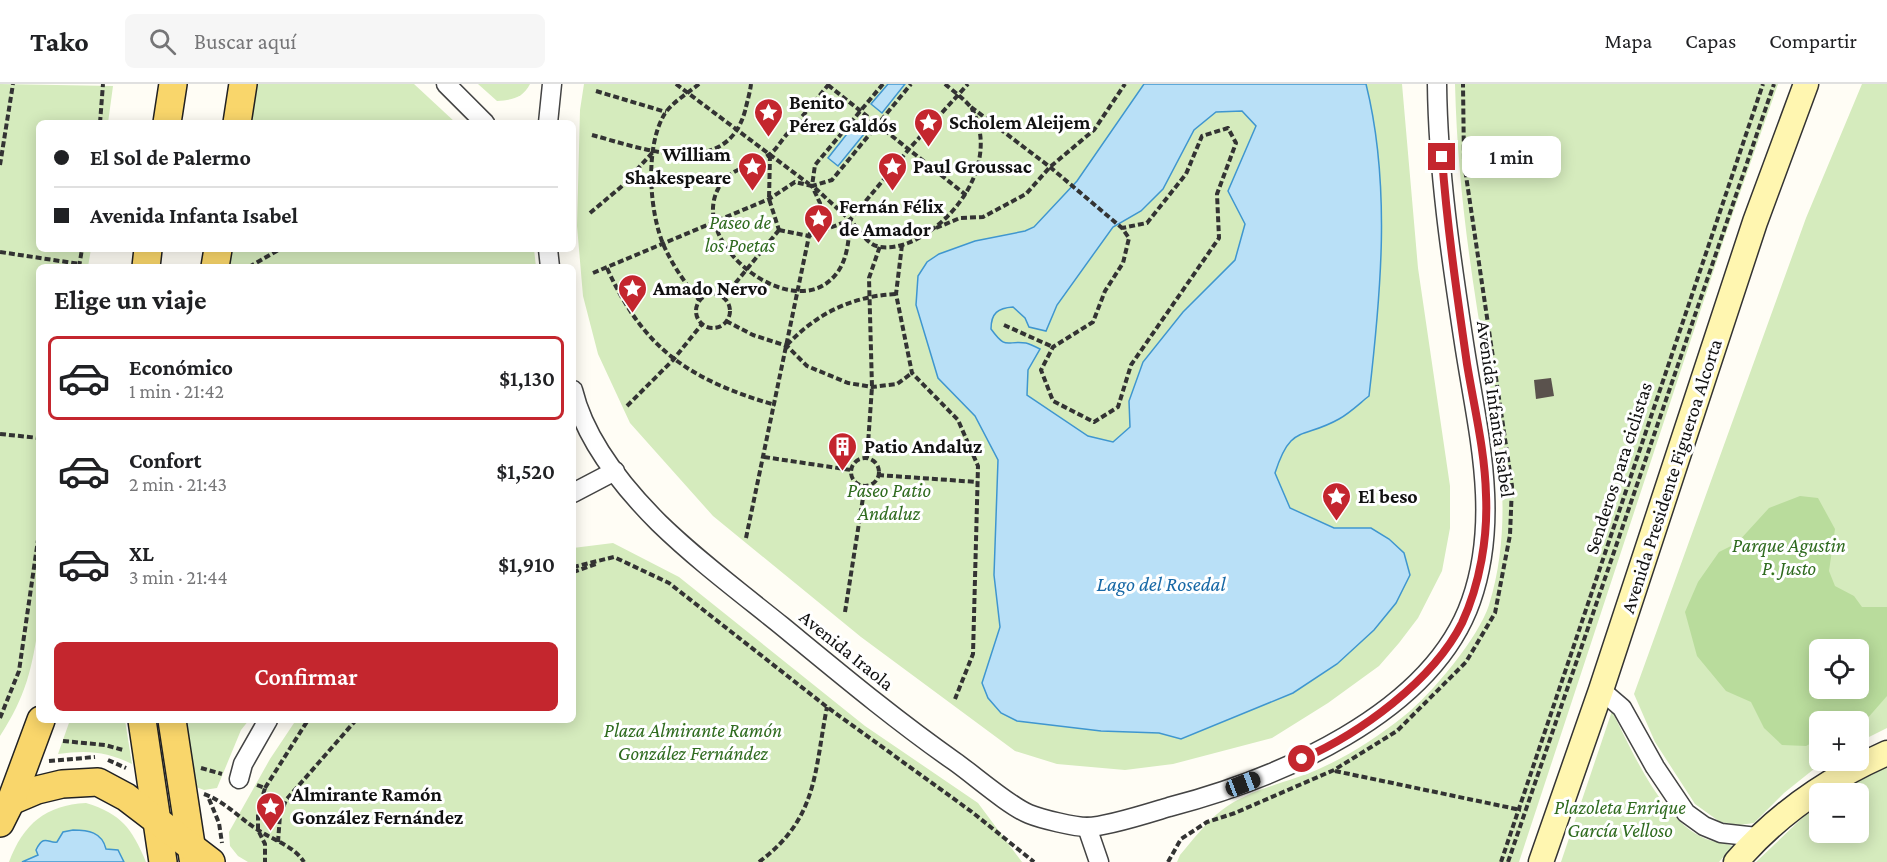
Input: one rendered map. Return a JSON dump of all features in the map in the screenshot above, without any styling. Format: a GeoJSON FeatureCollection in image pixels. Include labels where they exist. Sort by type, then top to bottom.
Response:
{"type":"FeatureCollection","features":[{"type":"Feature","properties":{"kind":"main road"},"geometry":{"type":"LineString","coordinates":[[167,120],[173,84]]}},
{"type":"Feature","properties":{"kind":"main road"},"geometry":{"type":"LineString","coordinates":[[237,120],[243,84]]}},
{"type":"Feature","properties":{"kind":"main road","name":"Avenida Presidente Figueroa Alcorta"},"geometry":{"type":"LineString","coordinates":[[1541,862],[1601,690],[1755,222],[1806,86]]}},
{"type":"Feature","properties":{"kind":"main road"},"geometry":{"type":"LineString","coordinates":[[4,809],[40,723]]}},
{"type":"Feature","properties":{"kind":"main road"},"geometry":{"type":"LineString","coordinates":[[142,723],[163,862]]}},
{"type":"Feature","properties":{"kind":"main road"},"geometry":{"type":"LineString","coordinates":[[173,723],[199,857]]}},
{"type":"Feature","properties":{"kind":"main road"},"geometry":{"type":"LineString","coordinates":[[1736,862],[1757,837],[1803,798],[1836,777],[1887,753]]}},
{"type":"Feature","properties":{"kind":"main road"},"geometry":{"type":"LineString","coordinates":[[4,809],[37,790],[62,784],[98,782],[126,797],[199,857]]}},
{"type":"Feature","properties":{"kind":"street"},"geometry":{"type":"LineString","coordinates":[[446,84],[482,120]]}},
{"type":"Feature","properties":{"kind":"street"},"geometry":{"type":"LineString","coordinates":[[548,120],[552,84]]}},
{"type":"Feature","properties":{"kind":"street","name":"Avenida Infanta Isabel"},"geometry":{"type":"LineString","coordinates":[[1087,827],[1209,797],[1323,750],[1368,723],[1412,685],[1441,655],[1461,624],[1471,600],[1482,559],[1486,494],[1449,242],[1437,84]]}},
{"type":"Feature","properties":{"kind":"street","name":"Avenida Iraola"},"geometry":{"type":"LineString","coordinates":[[576,403],[578,411],[615,471],[658,522],[694,553],[922,738],[1029,814],[1087,827]]}},
{"type":"Feature","properties":{"kind":"street"},"geometry":{"type":"LineString","coordinates":[[576,490],[615,471]]}},
{"type":"Feature","properties":{"kind":"street"},"geometry":{"type":"LineString","coordinates":[[1601,690],[1622,708],[1654,767],[1686,813],[1704,826],[1721,833],[1757,837]]}},
{"type":"Feature","properties":{"kind":"street"},"geometry":{"type":"LineString","coordinates":[[231,777],[243,764],[266,723]]}},
{"type":"Feature","properties":{"kind":"street"},"geometry":{"type":"LineString","coordinates":[[1087,827],[1099,862]]}},
{"type":"Feature","properties":{"kind":"path"},"geometry":{"type":"LineString","coordinates":[[0,165],[13,84]]}},
{"type":"Feature","properties":{"kind":"path"},"geometry":{"type":"LineString","coordinates":[[100,120],[103,84]]}},
{"type":"Feature","properties":{"kind":"path"},"geometry":{"type":"LineString","coordinates":[[676,84],[812,186],[872,243],[880,246],[902,245],[960,218],[983,217],[1026,194],[1050,167],[1094,130],[1125,84]]}},
{"type":"Feature","properties":{"kind":"path"},"geometry":{"type":"LineString","coordinates":[[699,84],[666,112],[657,127],[653,151],[653,202],[663,244],[681,277],[699,300]]}},
{"type":"Feature","properties":{"kind":"path"},"geometry":{"type":"LineString","coordinates":[[592,135],[674,155],[703,153],[723,144],[739,131],[751,84]]}},
{"type":"Feature","properties":{"kind":"path"},"geometry":{"type":"LineString","coordinates":[[850,220],[848,245],[840,268],[832,279],[820,287],[798,291],[762,281],[732,256],[720,238],[713,203],[717,190],[725,177],[744,165],[770,154],[828,84],[966,195]]}},
{"type":"Feature","properties":{"kind":"path"},"geometry":{"type":"LineString","coordinates":[[746,538],[809,236],[820,203],[812,186],[815,165],[883,84]]}},
{"type":"Feature","properties":{"kind":"path"},"geometry":{"type":"LineString","coordinates":[[593,273],[769,199],[795,182],[812,186],[832,180],[911,84]]}},
{"type":"Feature","properties":{"kind":"path"},"geometry":{"type":"LineString","coordinates":[[945,84],[971,107],[1050,167],[1068,185],[1120,227],[1129,238],[1123,263],[1105,291],[1093,322],[1053,347],[1041,370],[1053,401],[1094,422],[1118,407],[1131,365],[1219,238],[1217,194],[1236,143],[1228,128],[1202,136],[1186,174],[1147,223],[1120,227]]}},
{"type":"Feature","properties":{"kind":"path"},"geometry":{"type":"LineString","coordinates":[[779,230],[809,236],[850,220],[909,149],[968,84]]}},
{"type":"Feature","properties":{"kind":"path"},"geometry":{"type":"LineString","coordinates":[[1463,84],[1464,162],[1512,486],[1510,535],[1495,613],[1485,630]]}},
{"type":"Feature","properties":{"kind":"path","name":"Senderos para ciclistas"},"geometry":{"type":"LineString","coordinates":[[1501,862],[1763,84]]}},
{"type":"Feature","properties":{"kind":"path"},"geometry":{"type":"LineString","coordinates":[[1509,862],[1774,84]]}},
{"type":"Feature","properties":{"kind":"path"},"geometry":{"type":"LineString","coordinates":[[596,91],[666,112]]}},
{"type":"Feature","properties":{"kind":"path"},"geometry":{"type":"LineString","coordinates":[[930,231],[949,216],[966,195],[980,152],[980,129],[971,107]]}},
{"type":"Feature","properties":{"kind":"path"},"geometry":{"type":"LineString","coordinates":[[590,213],[621,187],[653,151]]}},
{"type":"Feature","properties":{"kind":"path"},"geometry":{"type":"LineString","coordinates":[[770,154],[769,199],[779,230]]}},
{"type":"Feature","properties":{"kind":"path"},"geometry":{"type":"LineString","coordinates":[[724,297],[779,230]]}},
{"type":"Feature","properties":{"kind":"path"},"geometry":{"type":"LineString","coordinates":[[902,245],[896,294],[912,373],[958,420],[978,466],[973,654],[955,699]]}},
{"type":"Feature","properties":{"kind":"path"},"geometry":{"type":"LineString","coordinates":[[867,458],[872,387],[870,270],[880,246]]}},
{"type":"Feature","properties":{"kind":"path"},"geometry":{"type":"LineString","coordinates":[[0,252],[74,264]]}},
{"type":"Feature","properties":{"kind":"path"},"geometry":{"type":"LineString","coordinates":[[254,264],[275,252]]}},
{"type":"Feature","properties":{"kind":"path"},"geometry":{"type":"LineString","coordinates":[[607,268],[632,314],[649,337],[673,360],[704,379],[775,405]]}},
{"type":"Feature","properties":{"kind":"path"},"geometry":{"type":"LineString","coordinates":[[708,294],[724,297],[730,311],[726,321],[718,327],[702,324],[696,316],[699,300],[708,294]]}},
{"type":"Feature","properties":{"kind":"path"},"geometry":{"type":"LineString","coordinates":[[787,346],[820,317],[847,302],[869,295],[896,294]]}},
{"type":"Feature","properties":{"kind":"path"},"geometry":{"type":"LineString","coordinates":[[726,321],[753,335],[787,346],[807,366],[848,383],[872,387],[897,384],[912,373]]}},
{"type":"Feature","properties":{"kind":"path"},"geometry":{"type":"LineString","coordinates":[[627,406],[673,360],[702,324]]}},
{"type":"Feature","properties":{"kind":"path"},"geometry":{"type":"LineString","coordinates":[[1004,325],[1053,347]]}},
{"type":"Feature","properties":{"kind":"path"},"geometry":{"type":"LineString","coordinates":[[0,434],[36,438]]}},
{"type":"Feature","properties":{"kind":"path"},"geometry":{"type":"LineString","coordinates":[[764,457],[851,470]]}},
{"type":"Feature","properties":{"kind":"path"},"geometry":{"type":"LineString","coordinates":[[867,458],[875,463],[878,475],[873,483],[865,486],[856,482],[851,470],[855,462],[867,458]]}},
{"type":"Feature","properties":{"kind":"path"},"geometry":{"type":"LineString","coordinates":[[878,475],[977,482]]}},
{"type":"Feature","properties":{"kind":"path"},"geometry":{"type":"LineString","coordinates":[[845,612],[865,486]]}},
{"type":"Feature","properties":{"kind":"path"},"geometry":{"type":"LineString","coordinates":[[0,718],[20,671],[36,555]]}},
{"type":"Feature","properties":{"kind":"path"},"geometry":{"type":"LineString","coordinates":[[576,566],[614,557],[669,582],[827,707],[972,812],[1034,862]]}},
{"type":"Feature","properties":{"kind":"path"},"geometry":{"type":"LineString","coordinates":[[576,571],[614,557]]}},
{"type":"Feature","properties":{"kind":"path"},"geometry":{"type":"LineString","coordinates":[[759,862],[791,834],[805,810],[816,780],[827,707]]}},
{"type":"Feature","properties":{"kind":"path"},"geometry":{"type":"LineString","coordinates":[[265,862],[266,844],[258,830],[258,812],[265,788],[306,723]]}},
{"type":"Feature","properties":{"kind":"path"},"geometry":{"type":"LineString","coordinates":[[278,842],[280,815],[285,800],[353,723]]}},
{"type":"Feature","properties":{"kind":"path"},"geometry":{"type":"LineString","coordinates":[[63,741],[105,745],[130,752]]}},
{"type":"Feature","properties":{"kind":"path"},"geometry":{"type":"LineString","coordinates":[[214,770],[231,777]]}},
{"type":"Feature","properties":{"kind":"path"},"geometry":{"type":"LineString","coordinates":[[1334,770],[1526,811]]}},
{"type":"Feature","properties":{"kind":"path"},"geometry":{"type":"LineString","coordinates":[[256,785],[265,788]]}},
{"type":"Feature","properties":{"kind":"path"},"geometry":{"type":"LineString","coordinates":[[206,794],[223,801],[258,830],[304,862]]}},
{"type":"Feature","properties":{"kind":"path"},"geometry":{"type":"LineString","coordinates":[[1168,862],[1181,839],[1207,822],[1270,798]]}},
{"type":"Feature","properties":{"kind":"green space"},"geometry":{"type":"Polygon","coordinates":[[[0,84],[113,86],[108,120],[36,120],[36,252],[90,252],[88,264],[36,264],[36,641],[27,682],[0,736],[0,84]]]}},
{"type":"Feature","properties":{"kind":"green space"},"geometry":{"type":"Polygon","coordinates":[[[252,84],[414,84],[453,120],[246,120],[252,84]]]}},
{"type":"Feature","properties":{"kind":"green space"},"geometry":{"type":"Polygon","coordinates":[[[478,84],[530,84],[516,97],[497,101],[478,84]]]}},
{"type":"Feature","properties":{"kind":"green space"},"geometry":{"type":"Polygon","coordinates":[[[584,84],[1402,84],[1418,268],[1450,486],[1450,528],[1442,571],[1418,618],[1379,666],[1328,703],[1272,738],[1173,764],[1125,770],[1057,764],[1015,751],[861,637],[713,516],[630,423],[598,354],[583,296],[577,226],[580,110],[584,84]]]}},
{"type":"Feature","properties":{"kind":"green space"},"geometry":{"type":"Polygon","coordinates":[[[1455,84],[1778,84],[1726,233],[1519,862],[1177,862],[1180,855],[1205,826],[1233,802],[1332,763],[1385,731],[1415,707],[1465,649],[1484,618],[1489,605],[1498,568],[1502,531],[1500,456],[1465,224],[1455,84]]]}},
{"type":"Feature","properties":{"kind":"green space","name":"Parque Agustin P. Justo"},"geometry":{"type":"Polygon","coordinates":[[[1862,84],[1887,84],[1887,728],[1869,737],[1869,711],[1809,711],[1809,771],[1812,771],[1784,793],[1754,823],[1739,825],[1720,822],[1695,804],[1655,742],[1634,694],[1806,218],[1862,84]]]}},
{"type":"Feature","properties":{"kind":"green space"},"geometry":{"type":"Polygon","coordinates":[[[226,252],[534,252],[536,264],[224,264],[226,252]]]}},
{"type":"Feature","properties":{"kind":"green space"},"geometry":{"type":"Polygon","coordinates":[[[1800,496],[1818,498],[1835,529],[1829,571],[1835,586],[1854,596],[1862,607],[1887,607],[1887,696],[1869,717],[1869,711],[1809,711],[1809,744],[1782,745],[1764,728],[1751,702],[1726,691],[1697,656],[1685,612],[1698,582],[1719,552],[1737,543],[1769,508],[1800,496]]]}},
{"type":"Feature","properties":{"kind":"green space","name":"Plaza Almirante Ramón González Fernández"},"geometry":{"type":"Polygon","coordinates":[[[613,543],[679,577],[865,726],[978,803],[1022,862],[248,862],[238,856],[230,846],[229,832],[270,759],[294,723],[576,723],[576,548],[613,543]]]}},
{"type":"Feature","properties":{"kind":"green space","name":"Plazoleta Enrique García Velloso"},"geometry":{"type":"Polygon","coordinates":[[[1612,711],[1650,783],[1676,817],[1690,830],[1706,839],[1733,846],[1719,862],[1561,862],[1612,711]]]}},
{"type":"Feature","properties":{"kind":"green space"},"geometry":{"type":"Polygon","coordinates":[[[69,723],[125,723],[132,764],[113,756],[96,753],[58,754],[69,723]]]}},
{"type":"Feature","properties":{"kind":"green space"},"geometry":{"type":"Polygon","coordinates":[[[183,723],[247,723],[241,730],[217,788],[204,790],[196,787],[183,723]]]}},
{"type":"Feature","properties":{"kind":"green space"},"geometry":{"type":"Polygon","coordinates":[[[1887,763],[1887,862],[1756,862],[1809,812],[1809,843],[1869,843],[1869,783],[1850,783],[1887,763]]]}},
{"type":"Feature","properties":{"kind":"green space"},"geometry":{"type":"Polygon","coordinates":[[[86,803],[109,812],[124,824],[136,840],[146,862],[9,862],[21,837],[38,819],[59,808],[86,803]]]}},
{"type":"Feature","properties":{"kind":"water"},"geometry":{"type":"Polygon","coordinates":[[[888,84],[905,84],[882,113],[871,104],[888,84]]]}},
{"type":"Feature","properties":{"kind":"water","name":"Lago del Rosedal"},"geometry":{"type":"Polygon","coordinates":[[[1144,84],[1366,84],[1374,122],[1381,200],[1380,279],[1369,396],[1339,419],[1293,439],[1281,457],[1275,473],[1290,508],[1334,528],[1371,528],[1389,539],[1404,553],[1410,575],[1396,603],[1374,630],[1337,664],[1293,693],[1181,739],[1159,733],[1101,731],[1017,721],[1001,713],[988,698],[982,683],[1000,627],[994,575],[998,460],[975,416],[938,378],[916,305],[918,276],[927,262],[939,254],[975,241],[1025,231],[1034,227],[1077,181],[1144,84]],[[1242,111],[1216,112],[1194,130],[1163,189],[1141,211],[1113,227],[1057,305],[1046,331],[1029,327],[1025,318],[1013,307],[996,312],[992,319],[991,329],[1000,340],[1007,343],[1026,343],[1040,349],[1028,370],[1027,395],[1088,436],[1113,442],[1130,427],[1129,401],[1143,362],[1183,312],[1235,260],[1245,224],[1228,191],[1256,126],[1242,111]]]}},
{"type":"Feature","properties":{"kind":"water"},"geometry":{"type":"Polygon","coordinates":[[[854,125],[864,134],[838,166],[828,158],[854,125]]]}},
{"type":"Feature","properties":{"kind":"water"},"geometry":{"type":"Polygon","coordinates":[[[73,830],[94,833],[104,843],[106,849],[118,850],[124,862],[22,862],[38,855],[36,850],[42,842],[46,840],[57,842],[63,832],[73,830]]]}},
{"type":"Feature","properties":{"kind":"building"},"geometry":{"type":"Polygon","coordinates":[[[1551,378],[1554,396],[1536,399],[1534,380],[1551,378]]]}},
{"type":"Feature","properties":{"kind":"place","name":"Benito Pérez Galdós"},"geometry":{"type":"Point","coordinates":[768,138]}},
{"type":"Feature","properties":{"kind":"place","name":"Scholem Aleijem"},"geometry":{"type":"Point","coordinates":[928,148]}},
{"type":"Feature","properties":{"kind":"place","name":"William Shakespeare"},"geometry":{"type":"Point","coordinates":[752,192]}},
{"type":"Feature","properties":{"kind":"place","name":"Paul Groussac"},"geometry":{"type":"Point","coordinates":[892,192]}},
{"type":"Feature","properties":{"kind":"place","name":"Fernán Félix de Amador"},"geometry":{"type":"Point","coordinates":[818,244]}},
{"type":"Feature","properties":{"kind":"place","name":"Amado Nervo"},"geometry":{"type":"Point","coordinates":[632,314]}},
{"type":"Feature","properties":{"kind":"place","name":"Patio Andaluz"},"geometry":{"type":"Point","coordinates":[843,472]}},
{"type":"Feature","properties":{"kind":"place","name":"El beso"},"geometry":{"type":"Point","coordinates":[1337,522]}},
{"type":"Feature","properties":{"kind":"place","name":"Almirante Ramón González Fernández"},"geometry":{"type":"Point","coordinates":[271,832]}},
{"type":"Feature","properties":{"kind":"route"},"geometry":{"type":"LineString","coordinates":[[1302,759],[1323,750],[1368,723],[1412,685],[1441,655],[1461,624],[1471,600],[1482,559],[1486,525],[1486,494],[1449,242],[1442,157]]}},
{"type":"Feature","properties":{"kind":"park label","name":"Paseo de los Poetas"},"geometry":{"type":"Point","coordinates":[740,234]}},
{"type":"Feature","properties":{"kind":"park label","name":"Paseo Patio Andaluz"},"geometry":{"type":"Point","coordinates":[889,502]}}]}
